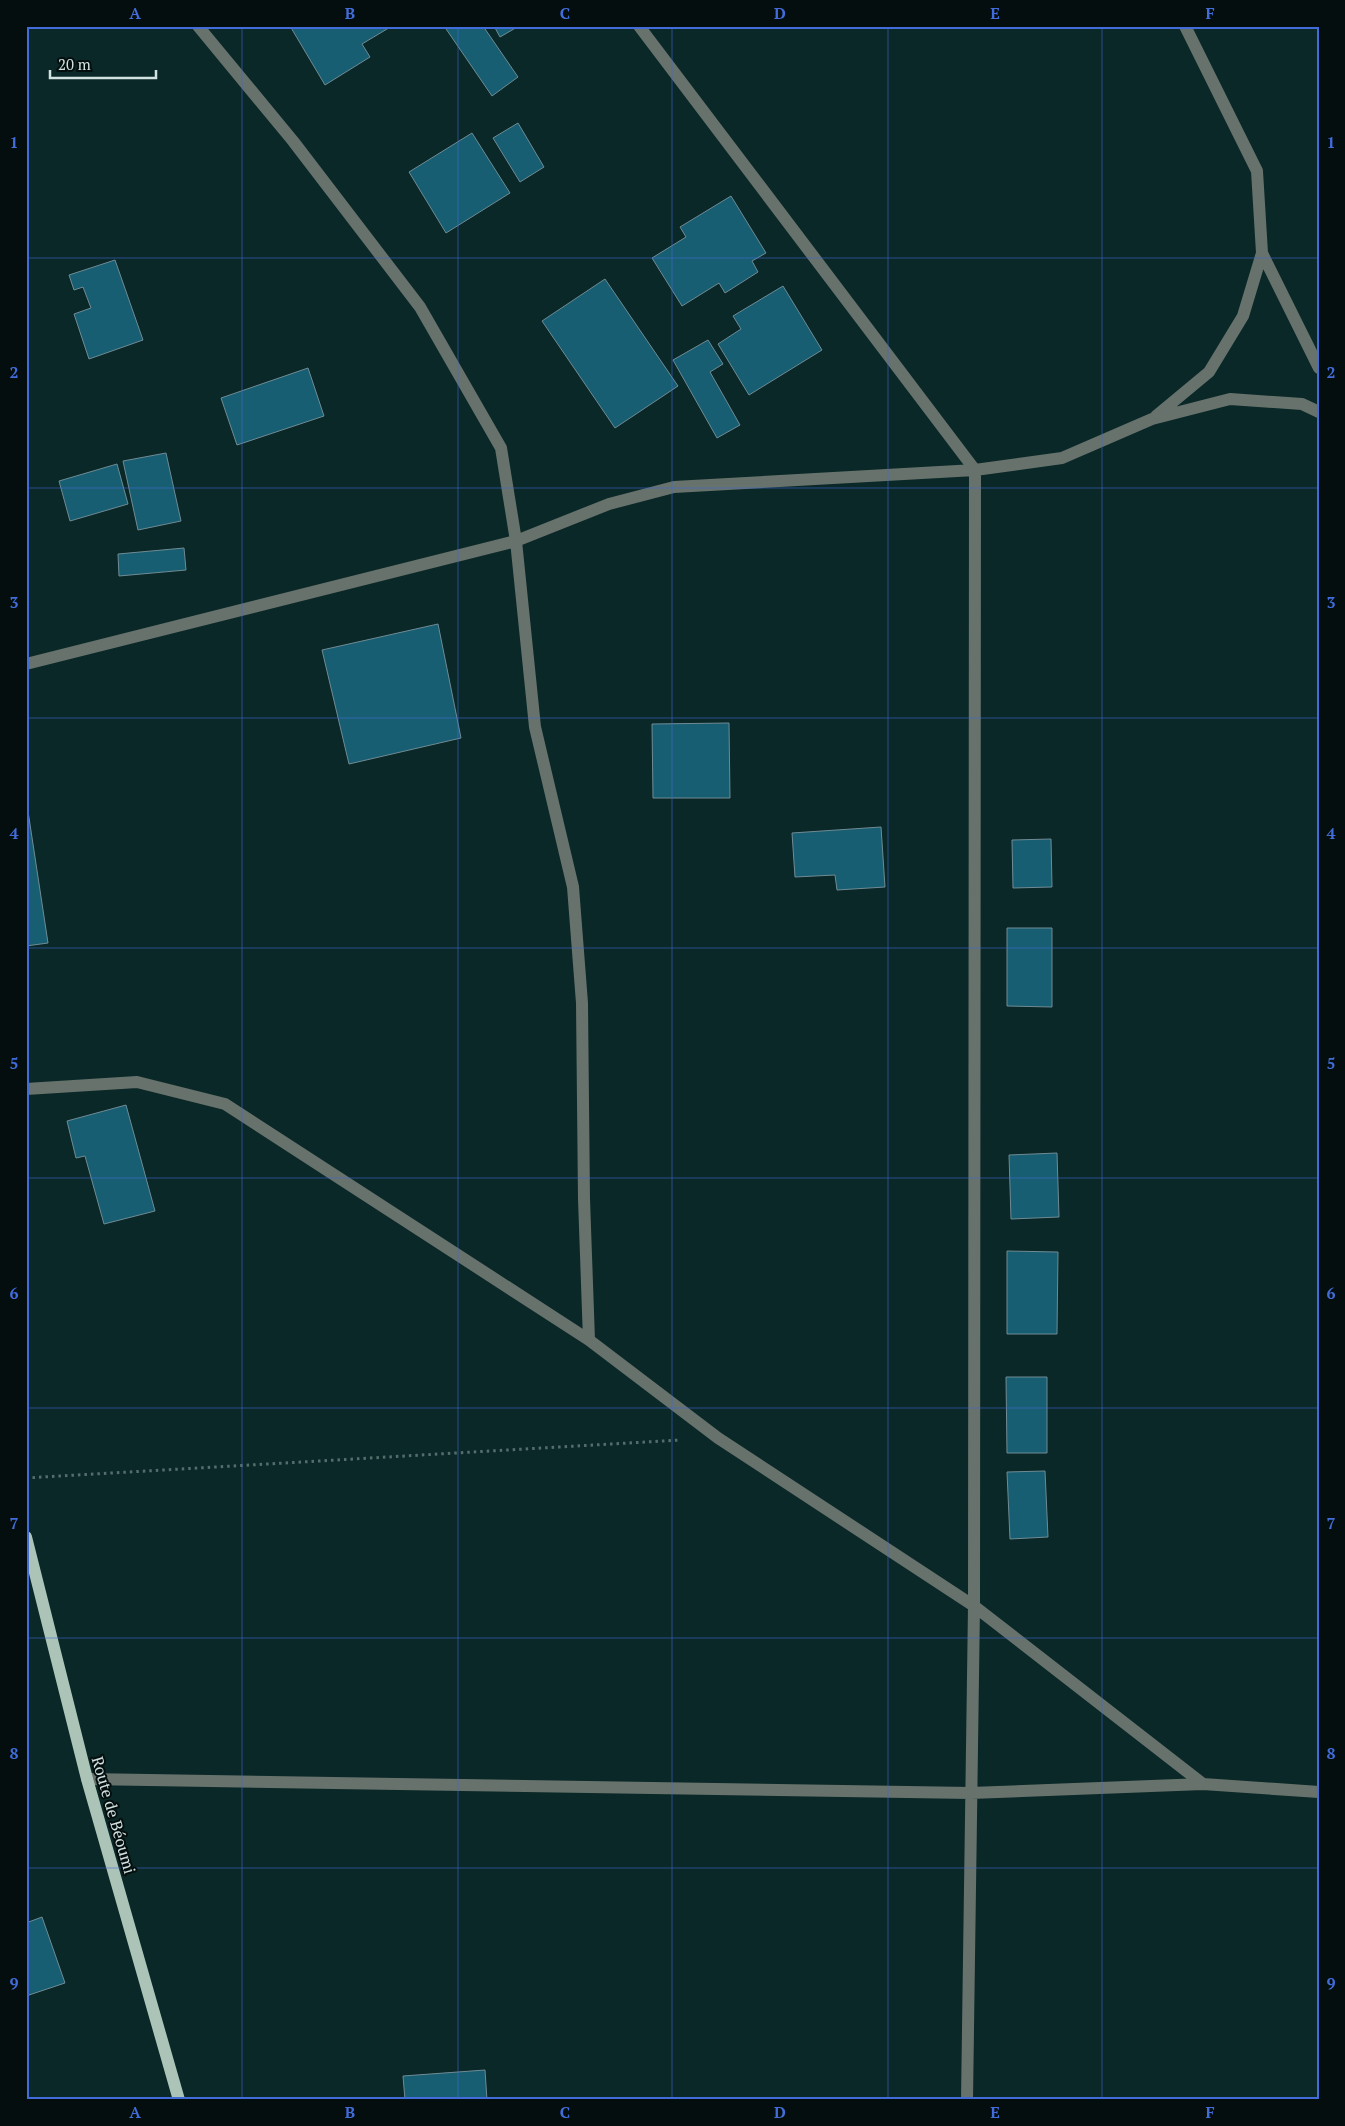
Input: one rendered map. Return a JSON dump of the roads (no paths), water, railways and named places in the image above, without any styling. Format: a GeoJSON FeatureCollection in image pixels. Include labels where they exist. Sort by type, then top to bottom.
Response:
{"type":"FeatureCollection","features":[{"type":"Feature","properties":{"kind":"main road","name":"Route de Béoumi"},"geometry":{"type":"LineString","coordinates":[[26,1537],[87,1779],[179,2100]]}},
{"type":"Feature","properties":{"kind":"street"},"geometry":{"type":"LineString","coordinates":[[198,26],[292,141],[420,307],[501,448],[516,541],[535,727],[573,887],[582,1003],[584,1199],[589,1340]]}},
{"type":"Feature","properties":{"kind":"street"},"geometry":{"type":"LineString","coordinates":[[639,26],[975,470],[974,1606],[967,2100]]}},
{"type":"Feature","properties":{"kind":"street"},"geometry":{"type":"LineString","coordinates":[[1152,419],[1209,372],[1243,316],[1262,253],[1257,171],[1185,26]]}},
{"type":"Feature","properties":{"kind":"street"},"geometry":{"type":"LineString","coordinates":[[1262,253],[1319,368]]}},
{"type":"Feature","properties":{"kind":"street"},"geometry":{"type":"LineString","coordinates":[[26,664],[516,541],[609,504],[674,488],[975,470],[1062,458],[1152,419],[1230,399],[1302,404],[1319,412]]}},
{"type":"Feature","properties":{"kind":"street"},"geometry":{"type":"LineString","coordinates":[[26,1089],[137,1082],[225,1104],[589,1340],[718,1438],[974,1606],[1203,1784]]}},
{"type":"Feature","properties":{"kind":"street"},"geometry":{"type":"LineString","coordinates":[[87,1779],[971,1793],[1203,1784],[1319,1792]]}}]}
